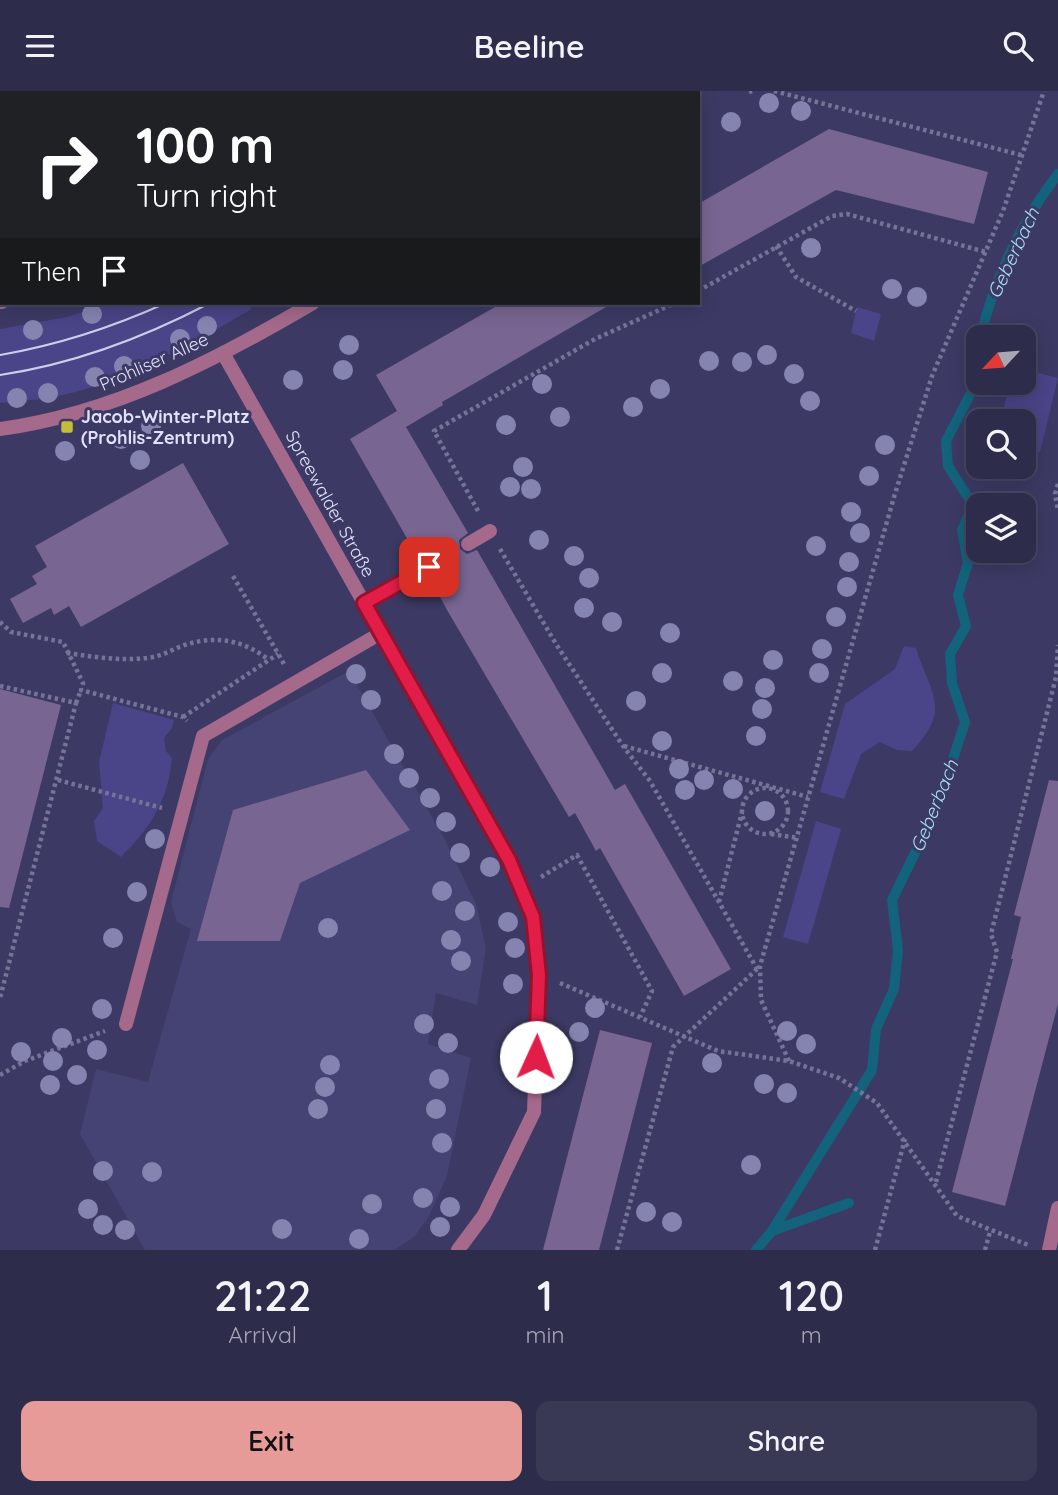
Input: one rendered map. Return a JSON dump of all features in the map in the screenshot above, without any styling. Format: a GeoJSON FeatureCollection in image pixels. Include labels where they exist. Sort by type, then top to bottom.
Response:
{"type":"FeatureCollection","features":[{"type":"Feature","properties":{"kind":"street","name":"Prohliser Allee"},"geometry":{"type":"LineString","coordinates":[[0,429],[98,407],[223,353],[309,305]]}},
{"type":"Feature","properties":{"kind":"street","name":"Spreewalder Straße"},"geometry":{"type":"LineString","coordinates":[[223,353],[509,860],[533,917],[539,975],[534,1112],[484,1215],[457,1250]]}},
{"type":"Feature","properties":{"kind":"street"},"geometry":{"type":"LineString","coordinates":[[468,544],[489,531]]}},
{"type":"Feature","properties":{"kind":"street"},"geometry":{"type":"LineString","coordinates":[[364,603],[429,567]]}},
{"type":"Feature","properties":{"kind":"street"},"geometry":{"type":"LineString","coordinates":[[126,1024],[203,736],[381,633]]}},
{"type":"Feature","properties":{"kind":"street"},"geometry":{"type":"LineString","coordinates":[[1049,1250],[1058,1208]]}},
{"type":"Feature","properties":{"kind":"path"},"geometry":{"type":"LineString","coordinates":[[774,91],[1021,155]]}},
{"type":"Feature","properties":{"kind":"path"},"geometry":{"type":"LineString","coordinates":[[789,1061],[761,1000],[758,967],[799,838],[808,797],[932,376],[986,252],[1044,91]]}},
{"type":"Feature","properties":{"kind":"path"},"geometry":{"type":"LineString","coordinates":[[700,290],[819,221],[847,214],[986,252]]}},
{"type":"Feature","properties":{"kind":"path"},"geometry":{"type":"LineString","coordinates":[[776,246],[796,277],[817,292],[856,311]]}},
{"type":"Feature","properties":{"kind":"path"},"geometry":{"type":"LineString","coordinates":[[671,305],[595,339],[434,431],[556,644],[623,746],[650,781],[758,967]]}},
{"type":"Feature","properties":{"kind":"path"},"geometry":{"type":"LineString","coordinates":[[1058,484],[1055,494],[1058,510]]}},
{"type":"Feature","properties":{"kind":"path"},"geometry":{"type":"LineString","coordinates":[[233,576],[295,683]]}},
{"type":"Feature","properties":{"kind":"path"},"geometry":{"type":"LineString","coordinates":[[0,622],[11,632],[63,642],[83,683],[0,998]]}},
{"type":"Feature","properties":{"kind":"path"},"geometry":{"type":"LineString","coordinates":[[67,653],[104,659],[153,657],[189,643],[216,639],[254,648],[269,660]]}},
{"type":"Feature","properties":{"kind":"path"},"geometry":{"type":"LineString","coordinates":[[936,1182],[997,952],[991,934],[1056,677],[1058,645]]}},
{"type":"Feature","properties":{"kind":"path"},"geometry":{"type":"LineString","coordinates":[[183,717],[278,654]]}},
{"type":"Feature","properties":{"kind":"path"},"geometry":{"type":"LineString","coordinates":[[0,685],[76,702]]}},
{"type":"Feature","properties":{"kind":"path"},"geometry":{"type":"LineString","coordinates":[[82,690],[183,717],[203,736]]}},
{"type":"Feature","properties":{"kind":"path"},"geometry":{"type":"LineString","coordinates":[[623,746],[808,797]]}},
{"type":"Feature","properties":{"kind":"path"},"geometry":{"type":"LineString","coordinates":[[58,780],[182,815]]}},
{"type":"Feature","properties":{"kind":"path"},"geometry":{"type":"LineString","coordinates":[[719,903],[749,781]]}},
{"type":"Feature","properties":{"kind":"path"},"geometry":{"type":"LineString","coordinates":[[767,834],[783,826],[787,817],[784,798],[773,789],[756,790],[748,796],[743,810],[750,828],[767,834],[799,838]]}},
{"type":"Feature","properties":{"kind":"path"},"geometry":{"type":"LineString","coordinates":[[521,889],[577,855],[652,991],[640,1017]]}},
{"type":"Feature","properties":{"kind":"path"},"geometry":{"type":"LineString","coordinates":[[617,1250],[673,1047],[758,967]]}},
{"type":"Feature","properties":{"kind":"path"},"geometry":{"type":"LineString","coordinates":[[539,975],[640,1017],[683,1039],[718,1051],[789,1061],[839,1078],[877,1103],[905,1138],[957,1216],[1036,1250]]}},
{"type":"Feature","properties":{"kind":"path"},"geometry":{"type":"LineString","coordinates":[[0,1075],[26,1061],[126,1024]]}},
{"type":"Feature","properties":{"kind":"path"},"geometry":{"type":"LineString","coordinates":[[875,1250],[905,1138]]}},
{"type":"Feature","properties":{"kind":"path"},"geometry":{"type":"LineString","coordinates":[[985,1250],[990,1232]]}},
{"type":"Feature","properties":{"kind":"shaded area"},"geometry":{"type":"Polygon","coordinates":[[[104,305],[249,305],[252,309],[156,361],[106,382],[54,397],[0,403],[0,329],[67,317],[104,305]]]}},
{"type":"Feature","properties":{"kind":"shaded area"},"geometry":{"type":"Polygon","coordinates":[[[857,307],[881,314],[874,341],[851,333],[857,307]]]}},
{"type":"Feature","properties":{"kind":"shaded area"},"geometry":{"type":"Polygon","coordinates":[[[1036,372],[1058,378],[1040,452],[1036,451],[1036,409],[1003,409],[1007,395],[1036,395],[1036,372]]]}},
{"type":"Feature","properties":{"kind":"shaded area"},"geometry":{"type":"Polygon","coordinates":[[[904,646],[916,648],[932,690],[935,712],[932,724],[912,751],[897,750],[880,742],[861,754],[844,799],[820,792],[845,704],[895,669],[904,646]]]}},
{"type":"Feature","properties":{"kind":"shaded area"},"geometry":{"type":"Polygon","coordinates":[[[349,671],[444,838],[476,904],[486,948],[477,1005],[436,993],[428,1044],[471,1058],[447,1176],[429,1216],[414,1237],[394,1250],[145,1250],[80,1134],[96,1069],[148,1082],[191,929],[177,922],[171,902],[208,759],[222,740],[349,671]]]}},
{"type":"Feature","properties":{"kind":"shaded area"},"geometry":{"type":"Polygon","coordinates":[[[113,703],[174,720],[172,728],[164,738],[166,751],[172,758],[162,800],[149,824],[121,857],[97,841],[94,821],[103,808],[99,762],[113,703]]]}},
{"type":"Feature","properties":{"kind":"shaded area"},"geometry":{"type":"Polygon","coordinates":[[[816,821],[841,829],[808,944],[783,937],[816,821]]]}},
{"type":"Feature","properties":{"kind":"building"},"geometry":{"type":"Polygon","coordinates":[[[829,129],[988,172],[974,224],[836,190],[700,266],[700,203],[829,129]]]}},
{"type":"Feature","properties":{"kind":"building"},"geometry":{"type":"Polygon","coordinates":[[[498,305],[610,305],[442,402],[443,405],[406,427],[468,533],[459,540],[460,549],[467,554],[477,550],[615,790],[625,784],[731,969],[684,996],[600,848],[596,851],[575,813],[569,817],[447,610],[430,578],[438,571],[437,562],[430,557],[420,561],[350,439],[397,411],[376,375],[498,305]]]}},
{"type":"Feature","properties":{"kind":"building"},"geometry":{"type":"Polygon","coordinates":[[[183,463],[229,544],[81,627],[69,606],[54,615],[51,608],[23,623],[10,599],[37,584],[32,576],[47,567],[35,546],[183,463]]]}},
{"type":"Feature","properties":{"kind":"building"},"geometry":{"type":"Polygon","coordinates":[[[0,689],[61,705],[9,908],[0,907],[0,689]]]}},
{"type":"Feature","properties":{"kind":"building"},"geometry":{"type":"Polygon","coordinates":[[[366,770],[410,830],[300,883],[280,941],[197,941],[233,810],[366,770]]]}},
{"type":"Feature","properties":{"kind":"building"},"geometry":{"type":"Polygon","coordinates":[[[1049,780],[1058,781],[1058,1004],[1005,1206],[952,1192],[1013,959],[1021,917],[1014,915],[1049,780]]]}},
{"type":"Feature","properties":{"kind":"building"},"geometry":{"type":"Polygon","coordinates":[[[600,1030],[652,1043],[599,1250],[543,1250],[600,1030]]]}},
{"type":"Feature","properties":{"kind":"waterway","name":"Geberbach"},"geometry":{"type":"LineString","coordinates":[[984,325],[1010,252],[1032,212],[1058,174]]}},
{"type":"Feature","properties":{"kind":"waterway","name":"Geberbach"},"geometry":{"type":"LineString","coordinates":[[756,1250],[772,1231],[872,1070],[876,1029],[894,989],[898,950],[892,900],[937,808],[965,722],[952,683],[950,654],[966,626],[958,595],[968,563],[962,530],[973,505],[948,466],[946,441],[970,395]]}},
{"type":"Feature","properties":{"kind":"waterway"},"geometry":{"type":"LineString","coordinates":[[772,1231],[849,1203]]}},
{"type":"Feature","properties":{"kind":"tram line"},"geometry":{"type":"LineString","coordinates":[[0,355],[85,334],[161,305]]}},
{"type":"Feature","properties":{"kind":"tram line"},"geometry":{"type":"LineString","coordinates":[[0,375],[55,364],[108,348],[206,305]]}},
{"type":"Feature","properties":{"kind":"place","name":"Jacob-Winter-Platz (Prohlis-Zentrum)"},"geometry":{"type":"Point","coordinates":[67,427]}},
{"type":"Feature","properties":{"kind":"route"},"geometry":{"type":"LineString","coordinates":[[429,567],[364,603],[509,860],[533,917],[539,975],[536,1057]]}}]}
